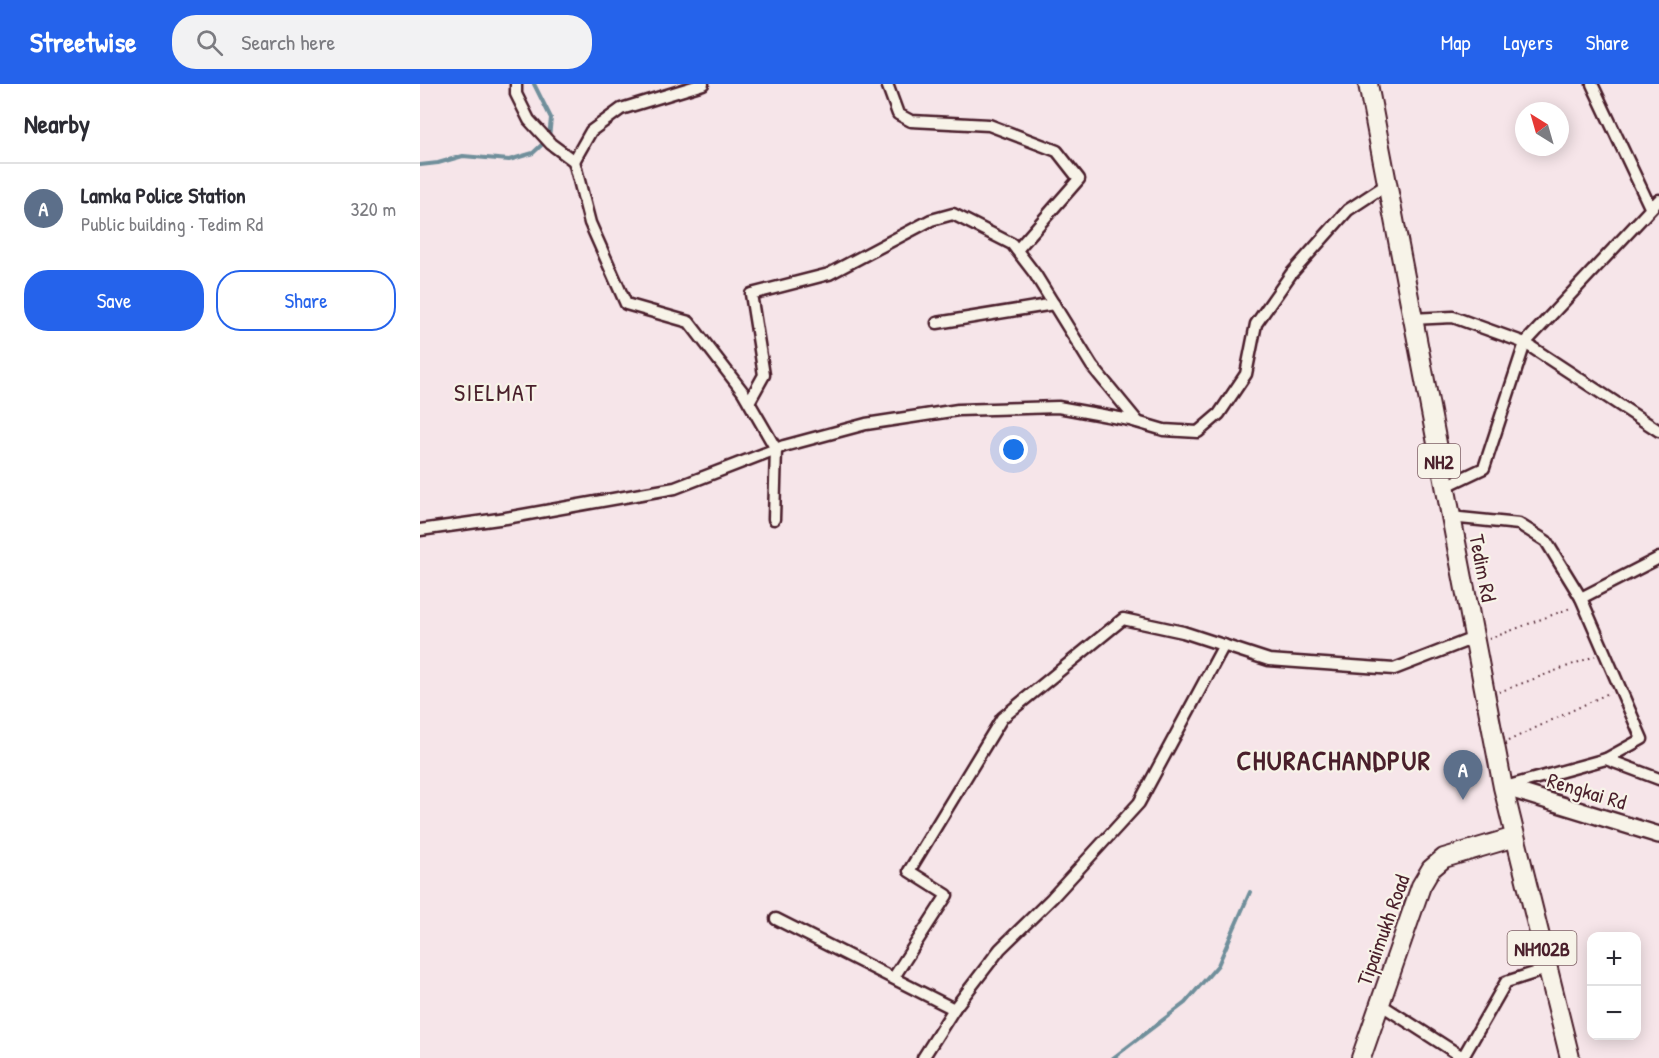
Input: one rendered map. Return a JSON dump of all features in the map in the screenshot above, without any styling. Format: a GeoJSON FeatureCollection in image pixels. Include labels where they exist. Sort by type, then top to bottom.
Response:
{"type":"FeatureCollection","features":[{"type":"Feature","properties":{"kind":"highway","name":"Tedim Rd"},"geometry":{"type":"LineString","coordinates":[[1368,84],[1411,319],[1503,787],[1569,1058]]}},
{"type":"Feature","properties":{"kind":"highway","name":"Tipaimukh Road"},"geometry":{"type":"LineString","coordinates":[[1361,1058],[1421,886],[1431,869],[1444,858],[1515,837]]}},
{"type":"Feature","properties":{"kind":"main road","name":"Rengkai Rd"},"geometry":{"type":"LineString","coordinates":[[1503,787],[1659,835]]}},
{"type":"Feature","properties":{"kind":"street"},"geometry":{"type":"LineString","coordinates":[[516,84],[516,94],[529,120],[574,161],[590,223],[626,304],[689,322],[749,402],[776,449],[774,519]]}},
{"type":"Feature","properties":{"kind":"street"},"geometry":{"type":"LineString","coordinates":[[574,161],[591,131],[621,109],[703,84]]}},
{"type":"Feature","properties":{"kind":"street"},"geometry":{"type":"LineString","coordinates":[[887,84],[898,114],[911,121],[989,125],[1057,151],[1079,180],[1017,250]]}},
{"type":"Feature","properties":{"kind":"street"},"geometry":{"type":"LineString","coordinates":[[1592,84],[1650,207]]}},
{"type":"Feature","properties":{"kind":"street"},"geometry":{"type":"LineString","coordinates":[[420,530],[506,518],[675,488],[776,449],[866,424],[958,410],[1058,407],[1164,430],[1198,432],[1219,414],[1246,374],[1256,324],[1291,274],[1348,210],[1386,185]]}},
{"type":"Feature","properties":{"kind":"street"},"geometry":{"type":"LineString","coordinates":[[1444,487],[1484,468],[1525,343],[1659,200]]}},
{"type":"Feature","properties":{"kind":"street"},"geometry":{"type":"LineString","coordinates":[[749,402],[764,375],[751,294],[829,274],[931,220],[953,214],[1012,243],[1054,304],[1092,366],[1138,423]]}},
{"type":"Feature","properties":{"kind":"street"},"geometry":{"type":"LineString","coordinates":[[937,323],[1054,304]]}},
{"type":"Feature","properties":{"kind":"street"},"geometry":{"type":"LineString","coordinates":[[1411,319],[1453,317],[1525,343],[1659,431]]}},
{"type":"Feature","properties":{"kind":"street"},"geometry":{"type":"LineString","coordinates":[[1450,517],[1519,524],[1546,541],[1582,601],[1642,739],[1606,759],[1503,787]]}},
{"type":"Feature","properties":{"kind":"street"},"geometry":{"type":"LineString","coordinates":[[1582,601],[1659,558]]}},
{"type":"Feature","properties":{"kind":"street"},"geometry":{"type":"LineString","coordinates":[[894,977],[947,895],[909,872],[1002,718],[1123,619],[1183,632],[1269,660],[1394,669],[1474,641]]}},
{"type":"Feature","properties":{"kind":"street"},"geometry":{"type":"LineString","coordinates":[[923,1058],[954,1009],[1000,949],[1052,898],[1138,803],[1224,645]]}},
{"type":"Feature","properties":{"kind":"street"},"geometry":{"type":"LineString","coordinates":[[1606,759],[1659,779]]}},
{"type":"Feature","properties":{"kind":"street"},"geometry":{"type":"LineString","coordinates":[[776,919],[954,1009]]}},
{"type":"Feature","properties":{"kind":"street"},"geometry":{"type":"LineString","coordinates":[[1380,1004],[1464,1058],[1506,982],[1547,969]]}},
{"type":"Feature","properties":{"kind":"path"},"geometry":{"type":"LineString","coordinates":[[1474,641],[1582,601]]}},
{"type":"Feature","properties":{"kind":"path"},"geometry":{"type":"LineString","coordinates":[[1485,698],[1604,652]]}},
{"type":"Feature","properties":{"kind":"path"},"geometry":{"type":"LineString","coordinates":[[1495,747],[1620,688]]}},
{"type":"Feature","properties":{"kind":"waterway"},"geometry":{"type":"LineString","coordinates":[[420,165],[463,156],[509,160],[533,153],[549,138],[551,118],[534,84]]}},
{"type":"Feature","properties":{"kind":"waterway"},"geometry":{"type":"LineString","coordinates":[[1113,1058],[1185,1003],[1218,965],[1250,892]]}},
{"type":"Feature","properties":{"kind":"place","name":"Lamka Police Station"},"geometry":{"type":"Point","coordinates":[1463,800]}},
{"type":"Feature","properties":{"kind":"district","name":"SIELMAT"},"geometry":{"type":"Point","coordinates":[496,392]}},
{"type":"Feature","properties":{"kind":"district","name":"CHURACHANDPUR"},"geometry":{"type":"Point","coordinates":[1334,760]}}]}
